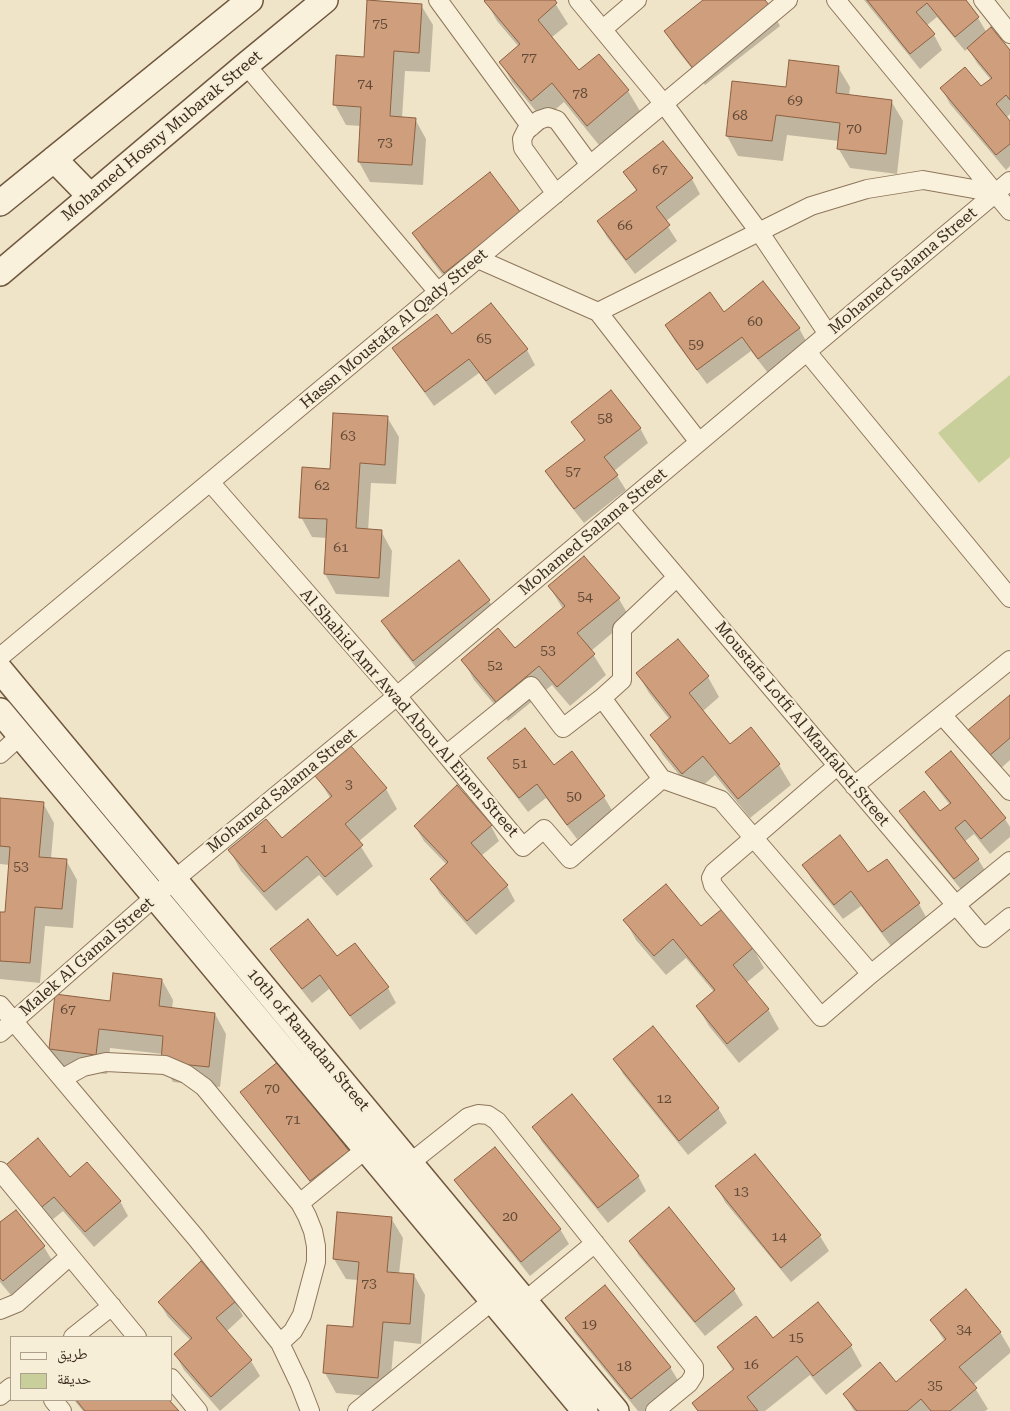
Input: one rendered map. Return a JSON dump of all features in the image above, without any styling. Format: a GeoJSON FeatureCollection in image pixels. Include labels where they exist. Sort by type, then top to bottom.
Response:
{"type":"FeatureCollection","features":[{"type":"Feature","properties":{"kind":"street"},"geometry":{"type":"LineString","coordinates":[[0,204],[250,0]]}},
{"type":"Feature","properties":{"kind":"street","name":"Mohamed Hosny Mubarak Street"},"geometry":{"type":"LineString","coordinates":[[0,273],[325,0]]}},
{"type":"Feature","properties":{"kind":"street"},"geometry":{"type":"LineString","coordinates":[[438,0],[531,127]]}},
{"type":"Feature","properties":{"kind":"street"},"geometry":{"type":"LineString","coordinates":[[578,0],[664,104],[760,233],[828,334]]}},
{"type":"Feature","properties":{"kind":"street"},"geometry":{"type":"LineString","coordinates":[[603,29],[637,0]]}},
{"type":"Feature","properties":{"kind":"street","name":"Hassn Moustafa Al Qady Street"},"geometry":{"type":"LineString","coordinates":[[0,657],[788,0]]}},
{"type":"Feature","properties":{"kind":"street"},"geometry":{"type":"LineString","coordinates":[[836,0],[1010,211]]}},
{"type":"Feature","properties":{"kind":"street"},"geometry":{"type":"LineString","coordinates":[[982,0],[1010,34]]}},
{"type":"Feature","properties":{"kind":"street"},"geometry":{"type":"LineString","coordinates":[[246,65],[438,292]]}},
{"type":"Feature","properties":{"kind":"street"},"geometry":{"type":"LineString","coordinates":[[556,194],[523,148],[522,139],[526,131],[539,120],[548,117],[557,120],[590,165]]}},
{"type":"Feature","properties":{"kind":"street"},"geometry":{"type":"LineString","coordinates":[[54,158],[90,196]]}},
{"type":"Feature","properties":{"kind":"street"},"geometry":{"type":"LineString","coordinates":[[598,312],[811,206],[867,189],[923,180],[996,193]]}},
{"type":"Feature","properties":{"kind":"street","name":"Mohamed Salama Street"},"geometry":{"type":"LineString","coordinates":[[174,880],[620,510],[1010,181]]}},
{"type":"Feature","properties":{"kind":"street"},"geometry":{"type":"LineString","coordinates":[[478,259],[598,312],[699,442]]}},
{"type":"Feature","properties":{"kind":"street"},"geometry":{"type":"LineString","coordinates":[[807,352],[1010,598]]}},
{"type":"Feature","properties":{"kind":"street","name":"Al Shahid Amr Awad Abou Al Einen Street"},"geometry":{"type":"LineString","coordinates":[[210,482],[397,696],[523,847],[544,829],[570,859],[662,779]]}},
{"type":"Feature","properties":{"kind":"street","name":"Moustafa Lotfi Al Manfaloti Street"},"geometry":{"type":"LineString","coordinates":[[620,510],[984,938],[1010,917]]}},
{"type":"Feature","properties":{"kind":"street"},"geometry":{"type":"LineString","coordinates":[[446,755],[531,686],[563,728],[602,698],[622,680],[622,629],[677,577]]}},
{"type":"Feature","properties":{"kind":"street"},"geometry":{"type":"LineString","coordinates":[[854,786],[1010,660]]}},
{"type":"Feature","properties":{"kind":"street","name":"10th of Ramadan Street"},"geometry":{"type":"LineString","coordinates":[[0,670],[410,1163],[510,1296],[585,1411]]}},
{"type":"Feature","properties":{"kind":"street"},"geometry":{"type":"LineString","coordinates":[[602,698],[662,779],[721,800],[871,974]]}},
{"type":"Feature","properties":{"kind":"street","name":"10th of Ramadan Street"},"geometry":{"type":"LineString","coordinates":[[0,711],[366,1149],[510,1296],[616,1411]]}},
{"type":"Feature","properties":{"kind":"street"},"geometry":{"type":"LineString","coordinates":[[942,715],[1010,791]]}},
{"type":"Feature","properties":{"kind":"street"},"geometry":{"type":"LineString","coordinates":[[0,754],[20,736]]}},
{"type":"Feature","properties":{"kind":"street"},"geometry":{"type":"LineString","coordinates":[[838,766],[714,872],[711,878],[713,885],[822,1017],[871,974],[1010,861]]}},
{"type":"Feature","properties":{"kind":"street","name":"Malek Al Gamal Street"},"geometry":{"type":"LineString","coordinates":[[0,1033],[174,880]]}},
{"type":"Feature","properties":{"kind":"street"},"geometry":{"type":"LineString","coordinates":[[0,1004],[196,1238],[280,1343],[300,1384],[310,1411]]}},
{"type":"Feature","properties":{"kind":"street"},"geometry":{"type":"LineString","coordinates":[[63,1078],[83,1067],[106,1062],[165,1065],[186,1074],[204,1087],[300,1203],[313,1231],[316,1246],[316,1262],[302,1315],[293,1330],[280,1343]]}},
{"type":"Feature","properties":{"kind":"street"},"geometry":{"type":"LineString","coordinates":[[410,1163],[468,1117],[478,1114],[488,1115],[497,1121],[694,1367],[694,1375],[689,1382],[655,1411]]}},
{"type":"Feature","properties":{"kind":"street"},"geometry":{"type":"LineString","coordinates":[[300,1203],[366,1149]]}},
{"type":"Feature","properties":{"kind":"street"},"geometry":{"type":"LineString","coordinates":[[0,1171],[136,1336]]}},
{"type":"Feature","properties":{"kind":"street"},"geometry":{"type":"LineString","coordinates":[[357,1411],[510,1296],[595,1243]]}},
{"type":"Feature","properties":{"kind":"street"},"geometry":{"type":"LineString","coordinates":[[0,1310],[17,1303],[70,1256]]}},
{"type":"Feature","properties":{"kind":"street"},"geometry":{"type":"LineString","coordinates":[[74,1336],[112,1306]]}},
{"type":"Feature","properties":{"kind":"street"},"geometry":{"type":"LineString","coordinates":[[172,1379],[198,1411]]}},
{"type":"Feature","properties":{"kind":"street"},"geometry":{"type":"LineString","coordinates":[[0,1396],[10,1388]]}},
{"type":"Feature","properties":{"kind":"street"},"geometry":{"type":"LineString","coordinates":[[54,1401],[62,1411]]}},
{"type":"Feature","properties":{"kind":"green space"},"geometry":{"type":"Polygon","coordinates":[[[1010,375],[1010,457],[979,483],[938,433],[1010,375]]]}},
{"type":"Feature","properties":{"kind":"building"},"geometry":{"type":"Polygon","coordinates":[[[367,0],[422,4],[419,53],[394,51],[390,116],[416,118],[412,165],[358,162],[361,107],[333,105],[336,55],[364,57],[367,0]]]}},
{"type":"Feature","properties":{"kind":"building"},"geometry":{"type":"Polygon","coordinates":[[[485,0],[555,0],[557,3],[538,20],[579,70],[599,54],[629,90],[587,126],[552,83],[531,101],[499,62],[520,44],[485,0]]]}},
{"type":"Feature","properties":{"kind":"building"},"geometry":{"type":"Polygon","coordinates":[[[703,0],[765,0],[773,10],[695,71],[664,31],[703,0]]]}},
{"type":"Feature","properties":{"kind":"building"},"geometry":{"type":"Polygon","coordinates":[[[867,0],[966,0],[979,17],[955,37],[927,3],[916,12],[935,34],[910,54],[867,0]]]}},
{"type":"Feature","properties":{"kind":"building"},"geometry":{"type":"Polygon","coordinates":[[[991,27],[1010,50],[1010,100],[1006,95],[996,104],[1010,121],[1010,144],[996,155],[940,88],[965,67],[981,86],[992,78],[967,48],[991,27]]]}},
{"type":"Feature","properties":{"kind":"building"},"geometry":{"type":"Polygon","coordinates":[[[789,60],[839,66],[836,93],[892,100],[886,154],[837,149],[840,123],[776,115],[772,141],[726,136],[732,81],[786,87],[789,60]]]}},
{"type":"Feature","properties":{"kind":"building"},"geometry":{"type":"Polygon","coordinates":[[[663,141],[693,178],[656,207],[670,225],[626,260],[597,221],[637,190],[623,172],[663,141]]]}},
{"type":"Feature","properties":{"kind":"building"},"geometry":{"type":"Polygon","coordinates":[[[490,172],[521,213],[444,273],[412,233],[490,172]]]}},
{"type":"Feature","properties":{"kind":"building"},"geometry":{"type":"Polygon","coordinates":[[[763,281],[800,328],[758,359],[742,337],[697,370],[665,325],[710,292],[724,312],[763,281]]]}},
{"type":"Feature","properties":{"kind":"building"},"geometry":{"type":"Polygon","coordinates":[[[491,303],[528,349],[486,381],[469,359],[425,392],[392,348],[437,314],[452,334],[491,303]]]}},
{"type":"Feature","properties":{"kind":"building"},"geometry":{"type":"Polygon","coordinates":[[[611,390],[641,428],[604,457],[618,475],[574,509],[545,471],[585,440],[571,422],[611,390]]]}},
{"type":"Feature","properties":{"kind":"building"},"geometry":{"type":"Polygon","coordinates":[[[333,413],[388,416],[385,465],[360,463],[356,528],[382,530],[379,578],[324,574],[327,519],[299,518],[302,467],[330,469],[333,413]]]}},
{"type":"Feature","properties":{"kind":"building"},"geometry":{"type":"Polygon","coordinates":[[[584,556],[620,598],[577,633],[595,654],[557,687],[539,666],[496,702],[461,660],[498,628],[515,648],[565,606],[548,586],[584,556]]]}},
{"type":"Feature","properties":{"kind":"building"},"geometry":{"type":"Polygon","coordinates":[[[459,560],[490,600],[413,661],[381,621],[459,560]]]}},
{"type":"Feature","properties":{"kind":"building"},"geometry":{"type":"Polygon","coordinates":[[[678,639],[709,676],[689,693],[730,744],[751,727],[780,764],[738,799],[703,756],[682,774],[650,735],[671,717],[636,673],[678,639]]]}},
{"type":"Feature","properties":{"kind":"building"},"geometry":{"type":"Polygon","coordinates":[[[1010,695],[1010,738],[989,756],[968,730],[1010,695]]]}},
{"type":"Feature","properties":{"kind":"building"},"geometry":{"type":"Polygon","coordinates":[[[525,728],[554,765],[572,751],[605,796],[567,825],[537,784],[519,798],[487,758],[525,728]]]}},
{"type":"Feature","properties":{"kind":"building"},"geometry":{"type":"Polygon","coordinates":[[[351,746],[387,788],[345,824],[363,845],[325,877],[307,856],[264,892],[228,850],[266,819],[282,838],[332,796],[315,776],[351,746]]]}},
{"type":"Feature","properties":{"kind":"building"},"geometry":{"type":"Polygon","coordinates":[[[951,751],[1006,818],[981,839],[965,820],[955,828],[979,859],[954,879],[899,811],[924,791],[940,811],[951,803],[925,772],[951,751]]]}},
{"type":"Feature","properties":{"kind":"building"},"geometry":{"type":"Polygon","coordinates":[[[457,785],[492,825],[471,843],[508,885],[467,921],[430,879],[448,862],[414,826],[457,785]]]}},
{"type":"Feature","properties":{"kind":"building"},"geometry":{"type":"Polygon","coordinates":[[[0,798],[44,802],[39,857],[67,859],[62,909],[35,907],[30,963],[0,961],[0,912],[5,912],[10,847],[0,846],[0,798]]]}},
{"type":"Feature","properties":{"kind":"building"},"geometry":{"type":"Polygon","coordinates":[[[840,835],[868,872],[887,859],[920,903],[882,932],[851,891],[834,905],[802,865],[840,835]]]}},
{"type":"Feature","properties":{"kind":"building"},"geometry":{"type":"Polygon","coordinates":[[[666,884],[701,926],[722,909],[754,947],[733,965],[769,1009],[727,1044],[696,1006],[715,990],[673,939],[654,956],[623,920],[666,884]]]}},
{"type":"Feature","properties":{"kind":"building"},"geometry":{"type":"Polygon","coordinates":[[[308,919],[337,956],[355,943],[389,987],[350,1016],[320,975],[302,989],[270,949],[308,919]]]}},
{"type":"Feature","properties":{"kind":"building"},"geometry":{"type":"Polygon","coordinates":[[[113,973],[162,979],[159,1006],[215,1013],[209,1067],[161,1062],[163,1036],[99,1029],[96,1055],[49,1049],[55,994],[110,1001],[113,973]]]}},
{"type":"Feature","properties":{"kind":"building"},"geometry":{"type":"Polygon","coordinates":[[[653,1026],[719,1108],[679,1141],[613,1059],[653,1026]]]}},
{"type":"Feature","properties":{"kind":"building"},"geometry":{"type":"Polygon","coordinates":[[[279,1061],[349,1151],[310,1181],[240,1092],[279,1061]]]}},
{"type":"Feature","properties":{"kind":"building"},"geometry":{"type":"Polygon","coordinates":[[[572,1094],[639,1176],[598,1208],[532,1127],[572,1094]]]}},
{"type":"Feature","properties":{"kind":"building"},"geometry":{"type":"Polygon","coordinates":[[[38,1138],[70,1177],[87,1162],[121,1201],[85,1232],[54,1197],[37,1211],[1,1169],[38,1138]]]}},
{"type":"Feature","properties":{"kind":"building"},"geometry":{"type":"Polygon","coordinates":[[[495,1147],[561,1229],[521,1262],[454,1180],[495,1147]]]}},
{"type":"Feature","properties":{"kind":"building"},"geometry":{"type":"Polygon","coordinates":[[[755,1154],[821,1235],[781,1268],[715,1186],[755,1154]]]}},
{"type":"Feature","properties":{"kind":"building"},"geometry":{"type":"Polygon","coordinates":[[[669,1207],[735,1289],[695,1322],[629,1241],[669,1207]]]}},
{"type":"Feature","properties":{"kind":"building"},"geometry":{"type":"Polygon","coordinates":[[[16,1210],[45,1246],[3,1281],[0,1278],[0,1222],[16,1210]]]}},
{"type":"Feature","properties":{"kind":"building"},"geometry":{"type":"Polygon","coordinates":[[[337,1212],[392,1217],[387,1272],[414,1274],[410,1324],[383,1322],[378,1378],[323,1373],[327,1325],[353,1327],[359,1262],[333,1259],[337,1212]]]}},
{"type":"Feature","properties":{"kind":"building"},"geometry":{"type":"Polygon","coordinates":[[[201,1261],[236,1301],[216,1318],[252,1360],[211,1397],[174,1354],[192,1338],[158,1302],[201,1261]]]}},
{"type":"Feature","properties":{"kind":"building"},"geometry":{"type":"Polygon","coordinates":[[[605,1285],[671,1367],[631,1399],[565,1318],[605,1285]]]}},
{"type":"Feature","properties":{"kind":"building"},"geometry":{"type":"Polygon","coordinates":[[[966,1289],[1001,1332],[959,1367],[977,1388],[950,1411],[931,1411],[921,1399],[907,1411],[857,1411],[843,1394],[880,1362],[896,1382],[946,1339],[930,1320],[966,1289]]]}},
{"type":"Feature","properties":{"kind":"building"},"geometry":{"type":"Polygon","coordinates":[[[818,1302],[852,1345],[813,1376],[797,1356],[747,1397],[758,1411],[698,1411],[692,1403],[734,1369],[717,1347],[756,1316],[773,1338],[818,1302]]]}},
{"type":"Feature","properties":{"kind":"building"},"geometry":{"type":"Polygon","coordinates":[[[77,1401],[170,1401],[179,1411],[85,1411],[77,1401]]]}}]}
